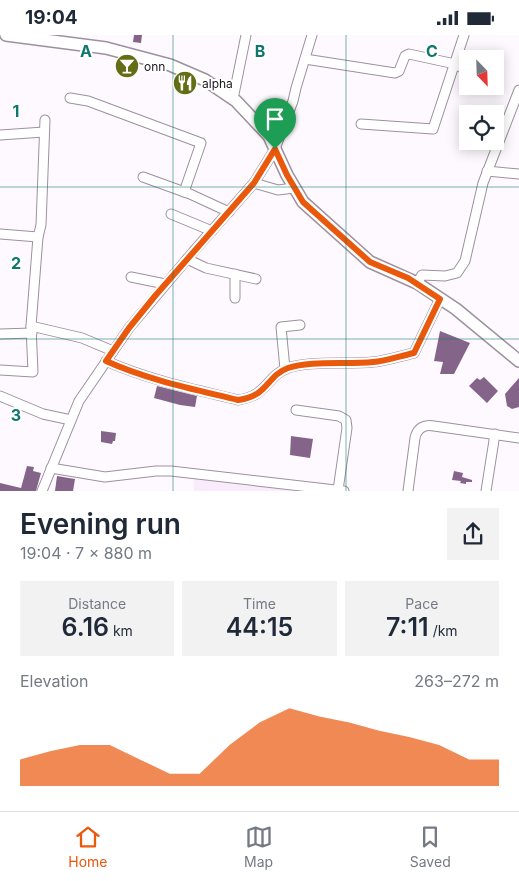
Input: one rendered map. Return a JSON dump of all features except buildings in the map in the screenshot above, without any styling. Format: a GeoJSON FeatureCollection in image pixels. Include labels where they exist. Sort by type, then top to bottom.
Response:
{"type":"FeatureCollection","features":[{"type":"Feature","properties":{"kind":"main road"},"geometry":{"type":"LineString","coordinates":[[6,35],[77,40],[170,65],[205,79],[233,99],[269,135],[287,175],[303,202],[370,262],[418,283],[456,309],[519,361]]}},
{"type":"Feature","properties":{"kind":"street"},"geometry":{"type":"LineString","coordinates":[[233,99],[246,35]]}},
{"type":"Feature","properties":{"kind":"street"},"geometry":{"type":"LineString","coordinates":[[42,491],[79,401],[106,361],[129,328],[165,284],[254,183],[275,149],[294,101],[312,35]]}},
{"type":"Feature","properties":{"kind":"street"},"geometry":{"type":"LineString","coordinates":[[361,125],[433,129],[464,35]]}},
{"type":"Feature","properties":{"kind":"street"},"geometry":{"type":"LineString","coordinates":[[305,59],[395,73],[399,71],[405,56],[409,54],[459,66]]}},
{"type":"Feature","properties":{"kind":"street"},"geometry":{"type":"LineString","coordinates":[[418,283],[422,275],[445,276],[457,273],[465,261],[483,183],[519,90]]}},
{"type":"Feature","properties":{"kind":"street"},"geometry":{"type":"LineString","coordinates":[[70,98],[88,101],[201,143],[184,192]]}},
{"type":"Feature","properties":{"kind":"street"},"geometry":{"type":"LineString","coordinates":[[0,370],[32,372],[32,329],[38,237],[41,225],[45,120]]}},
{"type":"Feature","properties":{"kind":"street"},"geometry":{"type":"LineString","coordinates":[[0,135],[44,133]]}},
{"type":"Feature","properties":{"kind":"street"},"geometry":{"type":"LineString","coordinates":[[488,171],[519,174]]}},
{"type":"Feature","properties":{"kind":"street"},"geometry":{"type":"LineString","coordinates":[[143,177],[184,192],[229,212]]}},
{"type":"Feature","properties":{"kind":"street"},"geometry":{"type":"LineString","coordinates":[[254,183],[278,190],[294,188]]}},
{"type":"Feature","properties":{"kind":"street"},"geometry":{"type":"LineString","coordinates":[[171,214],[212,231]]}},
{"type":"Feature","properties":{"kind":"street"},"geometry":{"type":"LineString","coordinates":[[0,234],[38,237]]}},
{"type":"Feature","properties":{"kind":"street"},"geometry":{"type":"LineString","coordinates":[[187,259],[206,268],[256,279]]}},
{"type":"Feature","properties":{"kind":"street"},"geometry":{"type":"LineString","coordinates":[[235,274],[235,298]]}},
{"type":"Feature","properties":{"kind":"street"},"geometry":{"type":"LineString","coordinates":[[131,277],[165,284]]}},
{"type":"Feature","properties":{"kind":"street"},"geometry":{"type":"LineString","coordinates":[[106,361],[164,383],[238,400],[246,399],[258,394],[284,369],[306,365],[373,362],[414,353],[440,299]]}},
{"type":"Feature","properties":{"kind":"street"},"geometry":{"type":"LineString","coordinates":[[284,369],[281,327],[300,325]]}},
{"type":"Feature","properties":{"kind":"street"},"geometry":{"type":"LineString","coordinates":[[0,334],[32,329],[82,338],[113,351]]}},
{"type":"Feature","properties":{"kind":"street"},"geometry":{"type":"LineString","coordinates":[[0,395],[43,413],[71,420]]}},
{"type":"Feature","properties":{"kind":"street"},"geometry":{"type":"LineString","coordinates":[[51,468],[105,477],[171,471],[341,491],[346,421],[339,416],[296,410]]}},
{"type":"Feature","properties":{"kind":"street"},"geometry":{"type":"LineString","coordinates":[[408,491],[416,433],[422,427],[429,425],[519,438]]}},
{"type":"Feature","properties":{"kind":"street"},"geometry":{"type":"LineString","coordinates":[[486,491],[495,434]]}},
{"type":"Feature","properties":{"kind":"shaded area"},"geometry":{"type":"Polygon","coordinates":[[[194,478],[295,491],[194,491],[194,478]]]}},
{"type":"Feature","properties":{"kind":"place","name":"onn"},"geometry":{"type":"Point","coordinates":[127,66]}},
{"type":"Feature","properties":{"kind":"place","name":"alpha"},"geometry":{"type":"Point","coordinates":[185,83]}},
{"type":"Feature","properties":{"kind":"route"},"geometry":{"type":"LineString","coordinates":[[275,149],[287,175],[303,202],[370,262],[418,283],[440,299],[414,353],[373,362],[289,367],[276,375],[258,394],[238,400],[164,383],[106,361],[155,296],[254,183],[275,149]]}}]}
